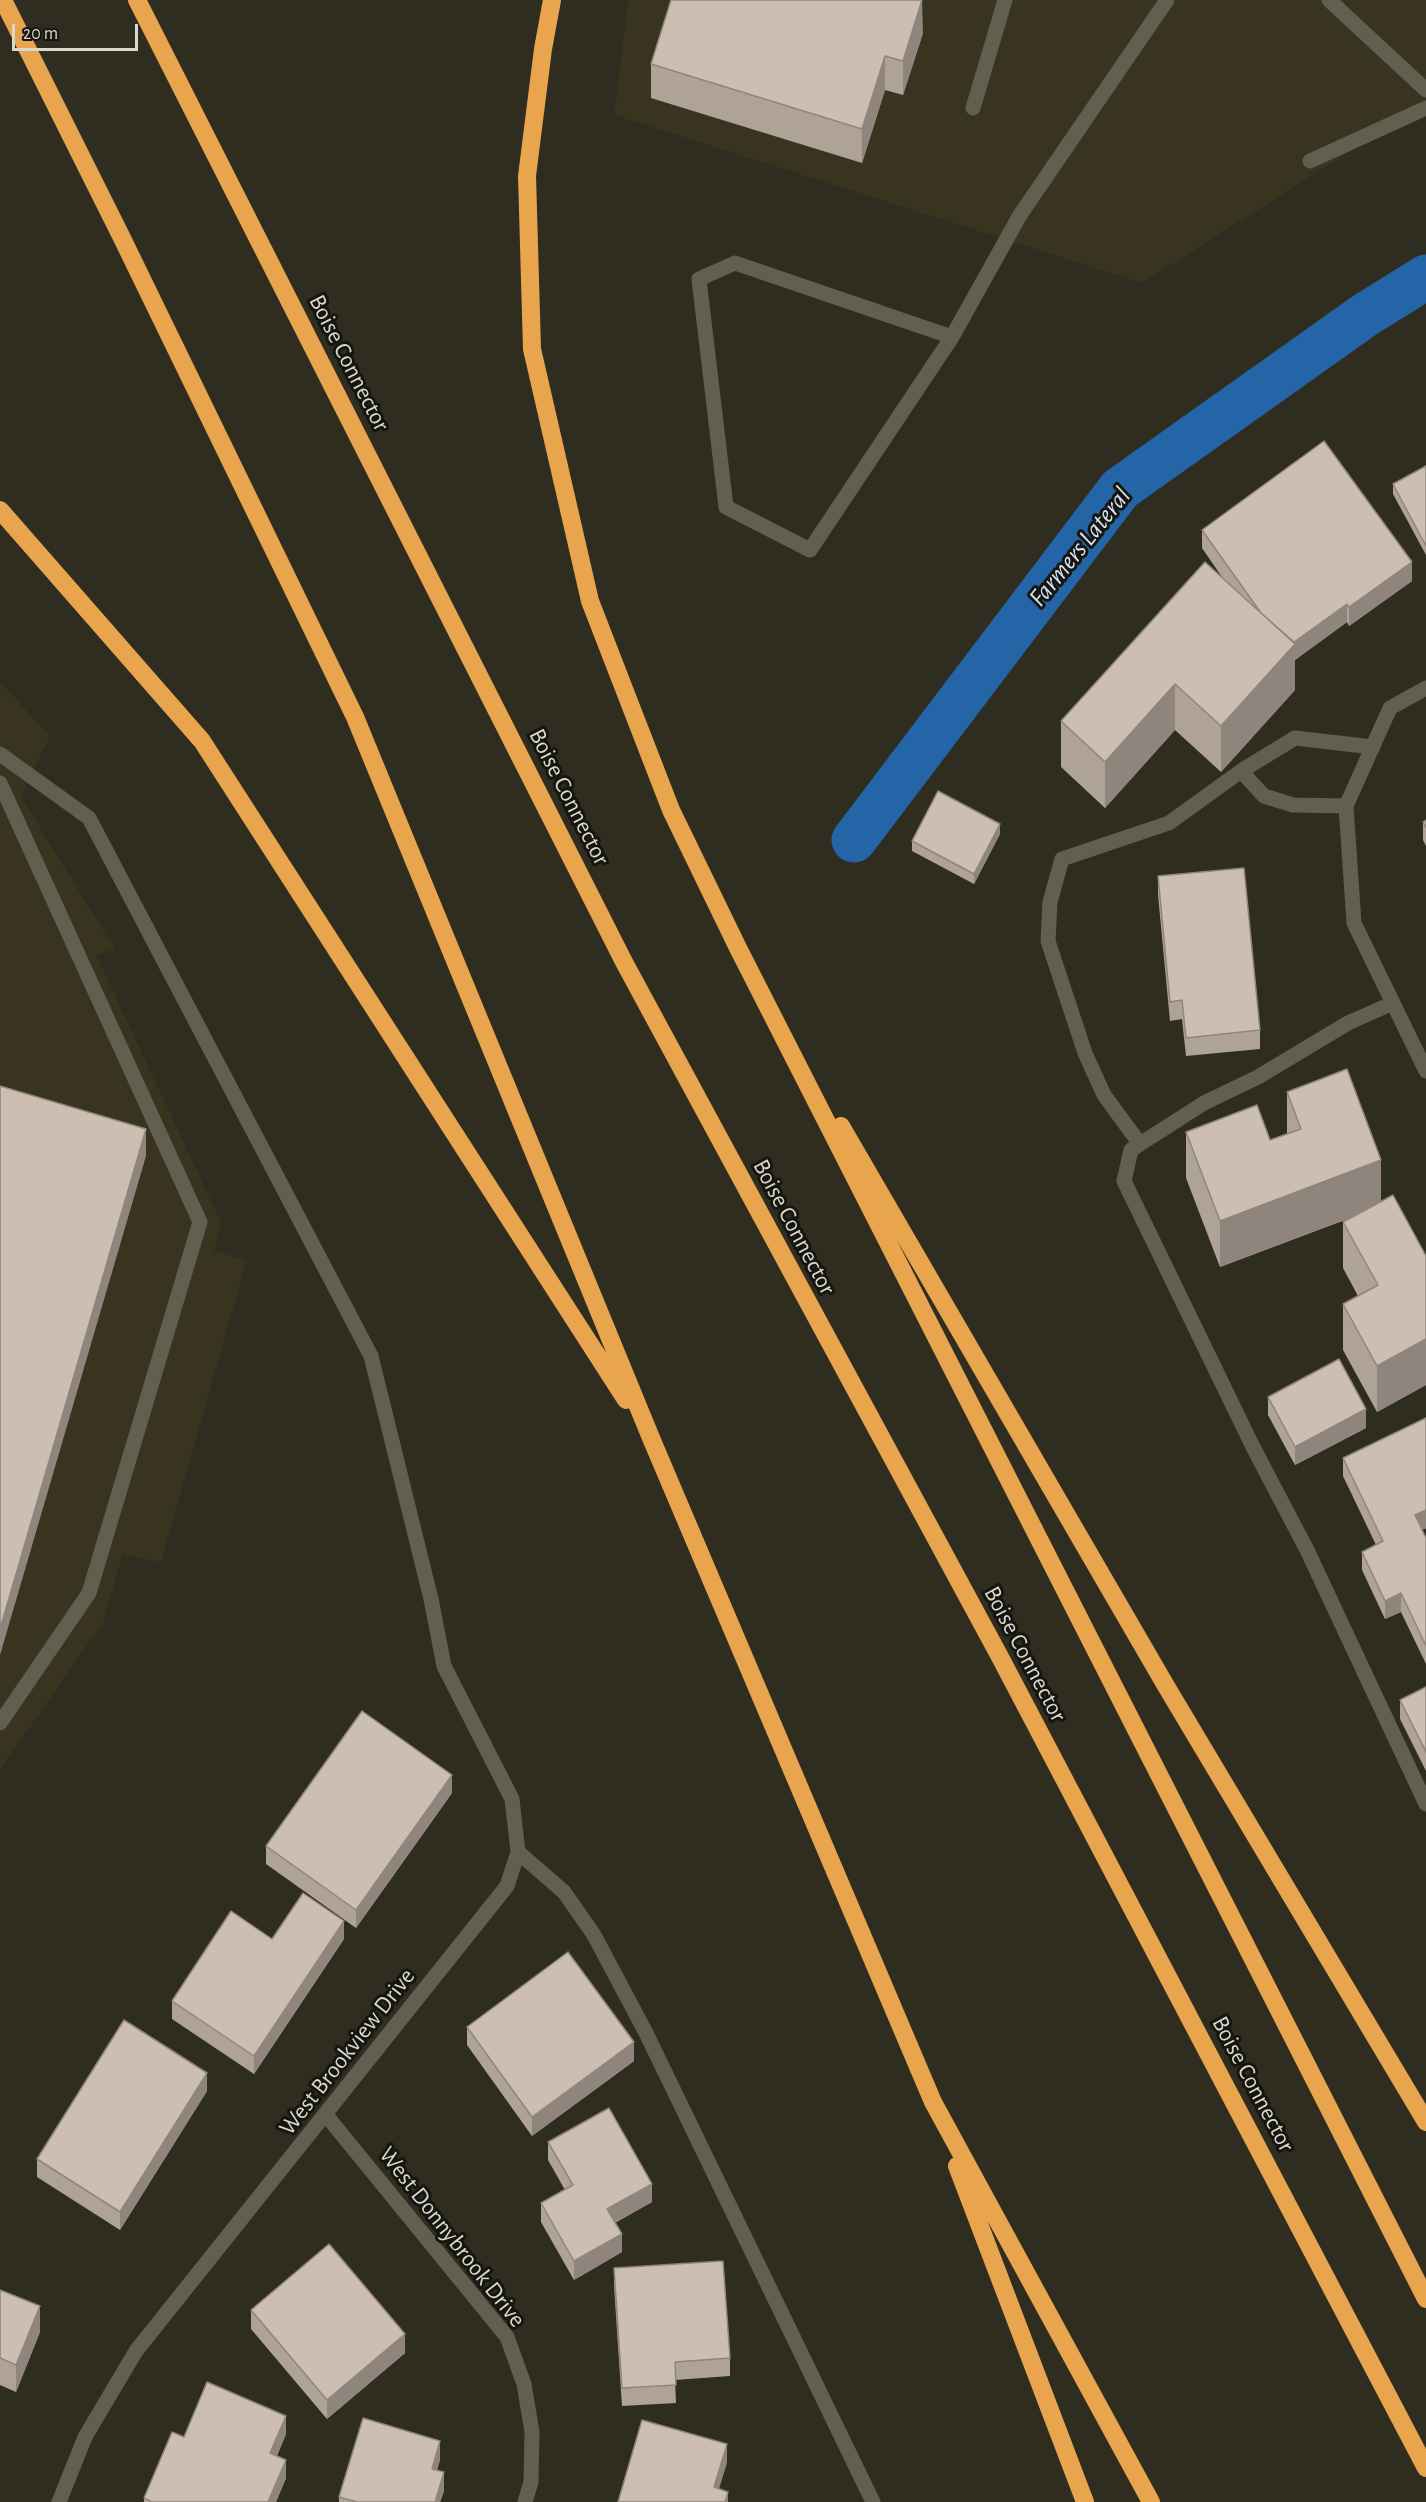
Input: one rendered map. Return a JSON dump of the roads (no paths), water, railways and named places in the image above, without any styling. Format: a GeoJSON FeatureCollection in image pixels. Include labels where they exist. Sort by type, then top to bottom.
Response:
{"type":"FeatureCollection","features":[{"type":"Feature","properties":{"kind":"highway"},"geometry":{"type":"LineString","coordinates":[[3,0],[128,248],[355,717],[651,1438],[933,2102],[1084,2502]]}},
{"type":"Feature","properties":{"kind":"highway","name":"Boise Connector"},"geometry":{"type":"LineString","coordinates":[[137,0],[624,962],[1006,1667],[1426,2468]]}},
{"type":"Feature","properties":{"kind":"highway"},"geometry":{"type":"LineString","coordinates":[[552,0],[543,49],[527,176],[532,349],[590,601],[671,810],[738,948],[1426,2299]]}},
{"type":"Feature","properties":{"kind":"highway"},"geometry":{"type":"LineString","coordinates":[[0,510],[202,741],[651,1438]]}},
{"type":"Feature","properties":{"kind":"highway"},"geometry":{"type":"LineString","coordinates":[[738,948],[1154,1665],[1426,2122]]}},
{"type":"Feature","properties":{"kind":"highway"},"geometry":{"type":"LineString","coordinates":[[933,2102],[1151,2502]]}},
{"type":"Feature","properties":{"kind":"street"},"geometry":{"type":"LineString","coordinates":[[973,108],[1005,0]]}},
{"type":"Feature","properties":{"kind":"street"},"geometry":{"type":"LineString","coordinates":[[952,337],[735,262],[699,279],[726,507],[810,550],[952,337],[1020,214],[1167,0]]}},
{"type":"Feature","properties":{"kind":"street"},"geometry":{"type":"LineString","coordinates":[[1329,0],[1426,90]]}},
{"type":"Feature","properties":{"kind":"street"},"geometry":{"type":"LineString","coordinates":[[1310,161],[1426,108]]}},
{"type":"Feature","properties":{"kind":"street"},"geometry":{"type":"LineString","coordinates":[[1426,688],[1390,708],[1346,806],[1354,923],[1426,1071]]}},
{"type":"Feature","properties":{"kind":"street"},"geometry":{"type":"LineString","coordinates":[[1140,1144],[1104,1095],[1085,1053],[1048,942],[1050,902],[1062,860],[1169,823],[1241,771],[1295,738],[1373,747]]}},
{"type":"Feature","properties":{"kind":"street","name":"West Brookview Drive"},"geometry":{"type":"LineString","coordinates":[[0,754],[89,818],[370,1356],[431,1599],[444,1666],[513,1799],[518,1852],[507,1886],[136,2351],[85,2437],[59,2502]]}},
{"type":"Feature","properties":{"kind":"street"},"geometry":{"type":"LineString","coordinates":[[1241,771],[1264,796],[1293,805],[1346,806]]}},
{"type":"Feature","properties":{"kind":"street"},"geometry":{"type":"LineString","coordinates":[[0,783],[200,1222],[89,1593],[0,1723]]}},
{"type":"Feature","properties":{"kind":"street"},"geometry":{"type":"LineString","coordinates":[[1393,1003],[1348,1023],[1258,1077],[1204,1104],[1140,1144],[1131,1150],[1124,1181],[1253,1447],[1306,1550],[1426,1804]]}},
{"type":"Feature","properties":{"kind":"street"},"geometry":{"type":"LineString","coordinates":[[518,1852],[564,1892],[594,1935],[651,2043],[873,2502]]}},
{"type":"Feature","properties":{"kind":"street","name":"West Donnybrook Drive"},"geometry":{"type":"LineString","coordinates":[[326,2115],[507,2337],[524,2384],[532,2432],[531,2482],[525,2502]]}},
{"type":"Feature","properties":{"kind":"waterway","name":"Farmers Lateral"},"geometry":{"type":"LineString","coordinates":[[854,840],[1120,489],[1365,315],[1426,277]]}}]}
